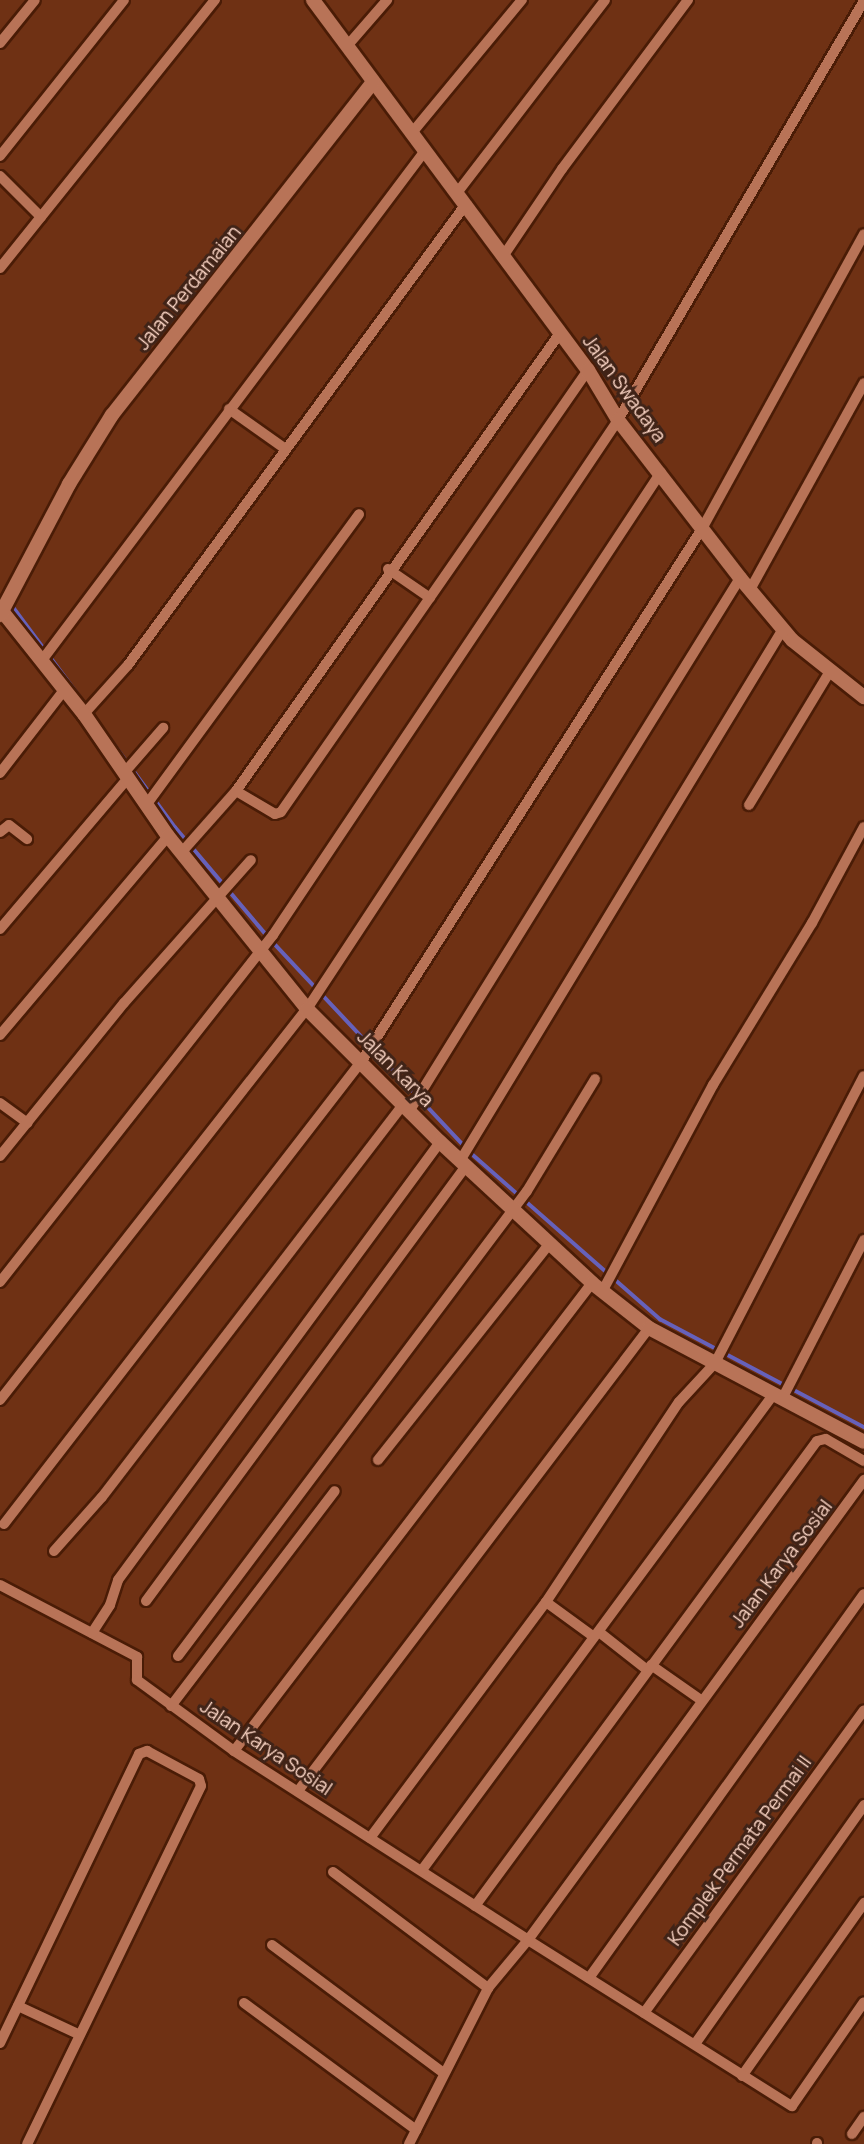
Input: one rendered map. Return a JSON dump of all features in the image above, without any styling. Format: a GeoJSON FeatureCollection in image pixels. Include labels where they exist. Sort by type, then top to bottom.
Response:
{"type":"FeatureCollection","features":[{"type":"Feature","properties":{"kind":"street"},"geometry":{"type":"LineString","coordinates":[[0,43],[35,0]]}},
{"type":"Feature","properties":{"kind":"street"},"geometry":{"type":"LineString","coordinates":[[1,152],[124,0]]}},
{"type":"Feature","properties":{"kind":"street"},"geometry":{"type":"LineString","coordinates":[[0,268],[215,0]]}},
{"type":"Feature","properties":{"kind":"street"},"geometry":{"type":"LineString","coordinates":[[313,0],[348,45],[372,83]]}},
{"type":"Feature","properties":{"kind":"street"},"geometry":{"type":"LineString","coordinates":[[348,45],[387,0]]}},
{"type":"Feature","properties":{"kind":"street"},"geometry":{"type":"LineString","coordinates":[[411,134],[522,0]]}},
{"type":"Feature","properties":{"kind":"street"},"geometry":{"type":"LineString","coordinates":[[89,710],[284,448],[605,0]]}},
{"type":"Feature","properties":{"kind":"street"},"geometry":{"type":"LineString","coordinates":[[504,255],[562,169],[688,0]]}},
{"type":"Feature","properties":{"kind":"street"},"geometry":{"type":"LineString","coordinates":[[0,1282],[267,942],[618,420],[864,0]]}},
{"type":"Feature","properties":{"kind":"street","name":"Jalan Swadaya"},"geometry":{"type":"LineString","coordinates":[[372,83],[588,370],[618,420],[783,629],[829,673],[862,692]]}},
{"type":"Feature","properties":{"kind":"street","name":"Jalan Perdamaian"},"geometry":{"type":"LineString","coordinates":[[4,613],[9,596],[69,484],[112,415],[372,83]]}},
{"type":"Feature","properties":{"kind":"street"},"geometry":{"type":"LineString","coordinates":[[47,655],[424,152]]}},
{"type":"Feature","properties":{"kind":"street"},"geometry":{"type":"LineString","coordinates":[[0,176],[41,217]]}},
{"type":"Feature","properties":{"kind":"street"},"geometry":{"type":"LineString","coordinates":[[4,1524],[375,1039],[704,527],[864,234]]}},
{"type":"Feature","properties":{"kind":"street"},"geometry":{"type":"LineString","coordinates":[[184,851],[236,791],[388,569],[560,333]]}},
{"type":"Feature","properties":{"kind":"street"},"geometry":{"type":"LineString","coordinates":[[236,791],[275,814],[281,812],[588,370]]}},
{"type":"Feature","properties":{"kind":"street"},"geometry":{"type":"LineString","coordinates":[[54,1551],[102,1497],[424,1087],[746,583],[864,383]]}},
{"type":"Feature","properties":{"kind":"street"},"geometry":{"type":"LineString","coordinates":[[229,409],[284,448]]}},
{"type":"Feature","properties":{"kind":"street"},"geometry":{"type":"LineString","coordinates":[[0,1400],[309,1004],[661,472]]}},
{"type":"Feature","properties":{"kind":"street"},"geometry":{"type":"LineString","coordinates":[[151,800],[359,514]]}},
{"type":"Feature","properties":{"kind":"street"},"geometry":{"type":"LineString","coordinates":[[388,569],[430,598]]}},
{"type":"Feature","properties":{"kind":"street","name":"Jalan Karya"},"geometry":{"type":"LineString","coordinates":[[4,613],[47,655],[65,689],[89,710],[126,776],[151,800],[168,836],[224,892],[267,942],[309,1004],[409,1105],[440,1142],[516,1206],[549,1244],[649,1328],[719,1357],[781,1396],[864,1441]]}},
{"type":"Feature","properties":{"kind":"street"},"geometry":{"type":"LineString","coordinates":[[146,1601],[464,1160],[783,629]]}},
{"type":"Feature","properties":{"kind":"street"},"geometry":{"type":"LineString","coordinates":[[749,805],[829,673]]}},
{"type":"Feature","properties":{"kind":"street"},"geometry":{"type":"LineString","coordinates":[[0,773],[65,689]]}},
{"type":"Feature","properties":{"kind":"street"},"geometry":{"type":"LineString","coordinates":[[1,925],[163,728]]}},
{"type":"Feature","properties":{"kind":"street"},"geometry":{"type":"LineString","coordinates":[[0,832],[9,825],[27,839]]}},
{"type":"Feature","properties":{"kind":"street"},"geometry":{"type":"LineString","coordinates":[[234,1751],[614,1267],[864,827]]}},
{"type":"Feature","properties":{"kind":"street"},"geometry":{"type":"LineString","coordinates":[[0,1035],[168,836]]}},
{"type":"Feature","properties":{"kind":"street"},"geometry":{"type":"LineString","coordinates":[[0,1156],[124,1003],[251,860]]}},
{"type":"Feature","properties":{"kind":"street"},"geometry":{"type":"LineString","coordinates":[[370,1838],[546,1602],[678,1402],[719,1357],[864,1076]]}},
{"type":"Feature","properties":{"kind":"street"},"geometry":{"type":"LineString","coordinates":[[178,1656],[527,1191],[595,1079]]}},
{"type":"Feature","properties":{"kind":"street"},"geometry":{"type":"LineString","coordinates":[[0,1103],[28,1123]]}},
{"type":"Feature","properties":{"kind":"street"},"geometry":{"type":"LineString","coordinates":[[92,1633],[110,1605],[118,1580],[440,1142]]}},
{"type":"Feature","properties":{"kind":"street"},"geometry":{"type":"LineString","coordinates":[[422,1870],[596,1635],[794,1382],[864,1240]]}},
{"type":"Feature","properties":{"kind":"street"},"geometry":{"type":"LineString","coordinates":[[379,1460],[549,1244]]}},
{"type":"Feature","properties":{"kind":"street"},"geometry":{"type":"LineString","coordinates":[[298,1791],[649,1328]]}},
{"type":"Feature","properties":{"kind":"street"},"geometry":{"type":"LineString","coordinates":[[475,1906],[648,1667],[817,1441],[826,1439],[864,1461]]}},
{"type":"Feature","properties":{"kind":"street","name":"Jalan Karya Sosial"},"geometry":{"type":"LineString","coordinates":[[409,2144],[488,1988],[528,1941],[701,1700],[864,1480]]}},
{"type":"Feature","properties":{"kind":"street"},"geometry":{"type":"LineString","coordinates":[[172,1706],[335,1491]]}},
{"type":"Feature","properties":{"kind":"street","name":"Jalan Karya Sosial"},"geometry":{"type":"LineString","coordinates":[[0,1585],[137,1657],[135,1678],[172,1706],[234,1751],[528,1941]]}},
{"type":"Feature","properties":{"kind":"street"},"geometry":{"type":"LineString","coordinates":[[589,1978],[864,1594]]}},
{"type":"Feature","properties":{"kind":"street"},"geometry":{"type":"LineString","coordinates":[[546,1602],[701,1700]]}},
{"type":"Feature","properties":{"kind":"street","name":"Komplek Permata Permai II"},"geometry":{"type":"LineString","coordinates":[[644,2013],[864,1710]]}},
{"type":"Feature","properties":{"kind":"street"},"geometry":{"type":"LineString","coordinates":[[0,2043],[139,1754],[147,1751],[199,1779],[201,1786],[27,2144]]}},
{"type":"Feature","properties":{"kind":"street"},"geometry":{"type":"LineString","coordinates":[[695,2044],[864,1805]]}},
{"type":"Feature","properties":{"kind":"street"},"geometry":{"type":"LineString","coordinates":[[333,1872],[488,1988]]}},
{"type":"Feature","properties":{"kind":"street"},"geometry":{"type":"LineString","coordinates":[[742,2076],[864,1903]]}},
{"type":"Feature","properties":{"kind":"street"},"geometry":{"type":"LineString","coordinates":[[528,1941],[792,2106],[864,2002]]}},
{"type":"Feature","properties":{"kind":"street"},"geometry":{"type":"LineString","coordinates":[[272,1945],[444,2073]]}},
{"type":"Feature","properties":{"kind":"street"},"geometry":{"type":"LineString","coordinates":[[244,2003],[416,2130]]}},
{"type":"Feature","properties":{"kind":"street"},"geometry":{"type":"LineString","coordinates":[[18,2006],[80,2035]]}},
{"type":"Feature","properties":{"kind":"street"},"geometry":{"type":"LineString","coordinates":[[852,2134],[864,2117]]}},
{"type":"Feature","properties":{"kind":"waterway"},"geometry":{"type":"LineString","coordinates":[[11,604],[86,705]]}},
{"type":"Feature","properties":{"kind":"waterway"},"geometry":{"type":"LineString","coordinates":[[94,717],[175,827],[270,939],[471,1153],[660,1319],[864,1427]]}}]}
